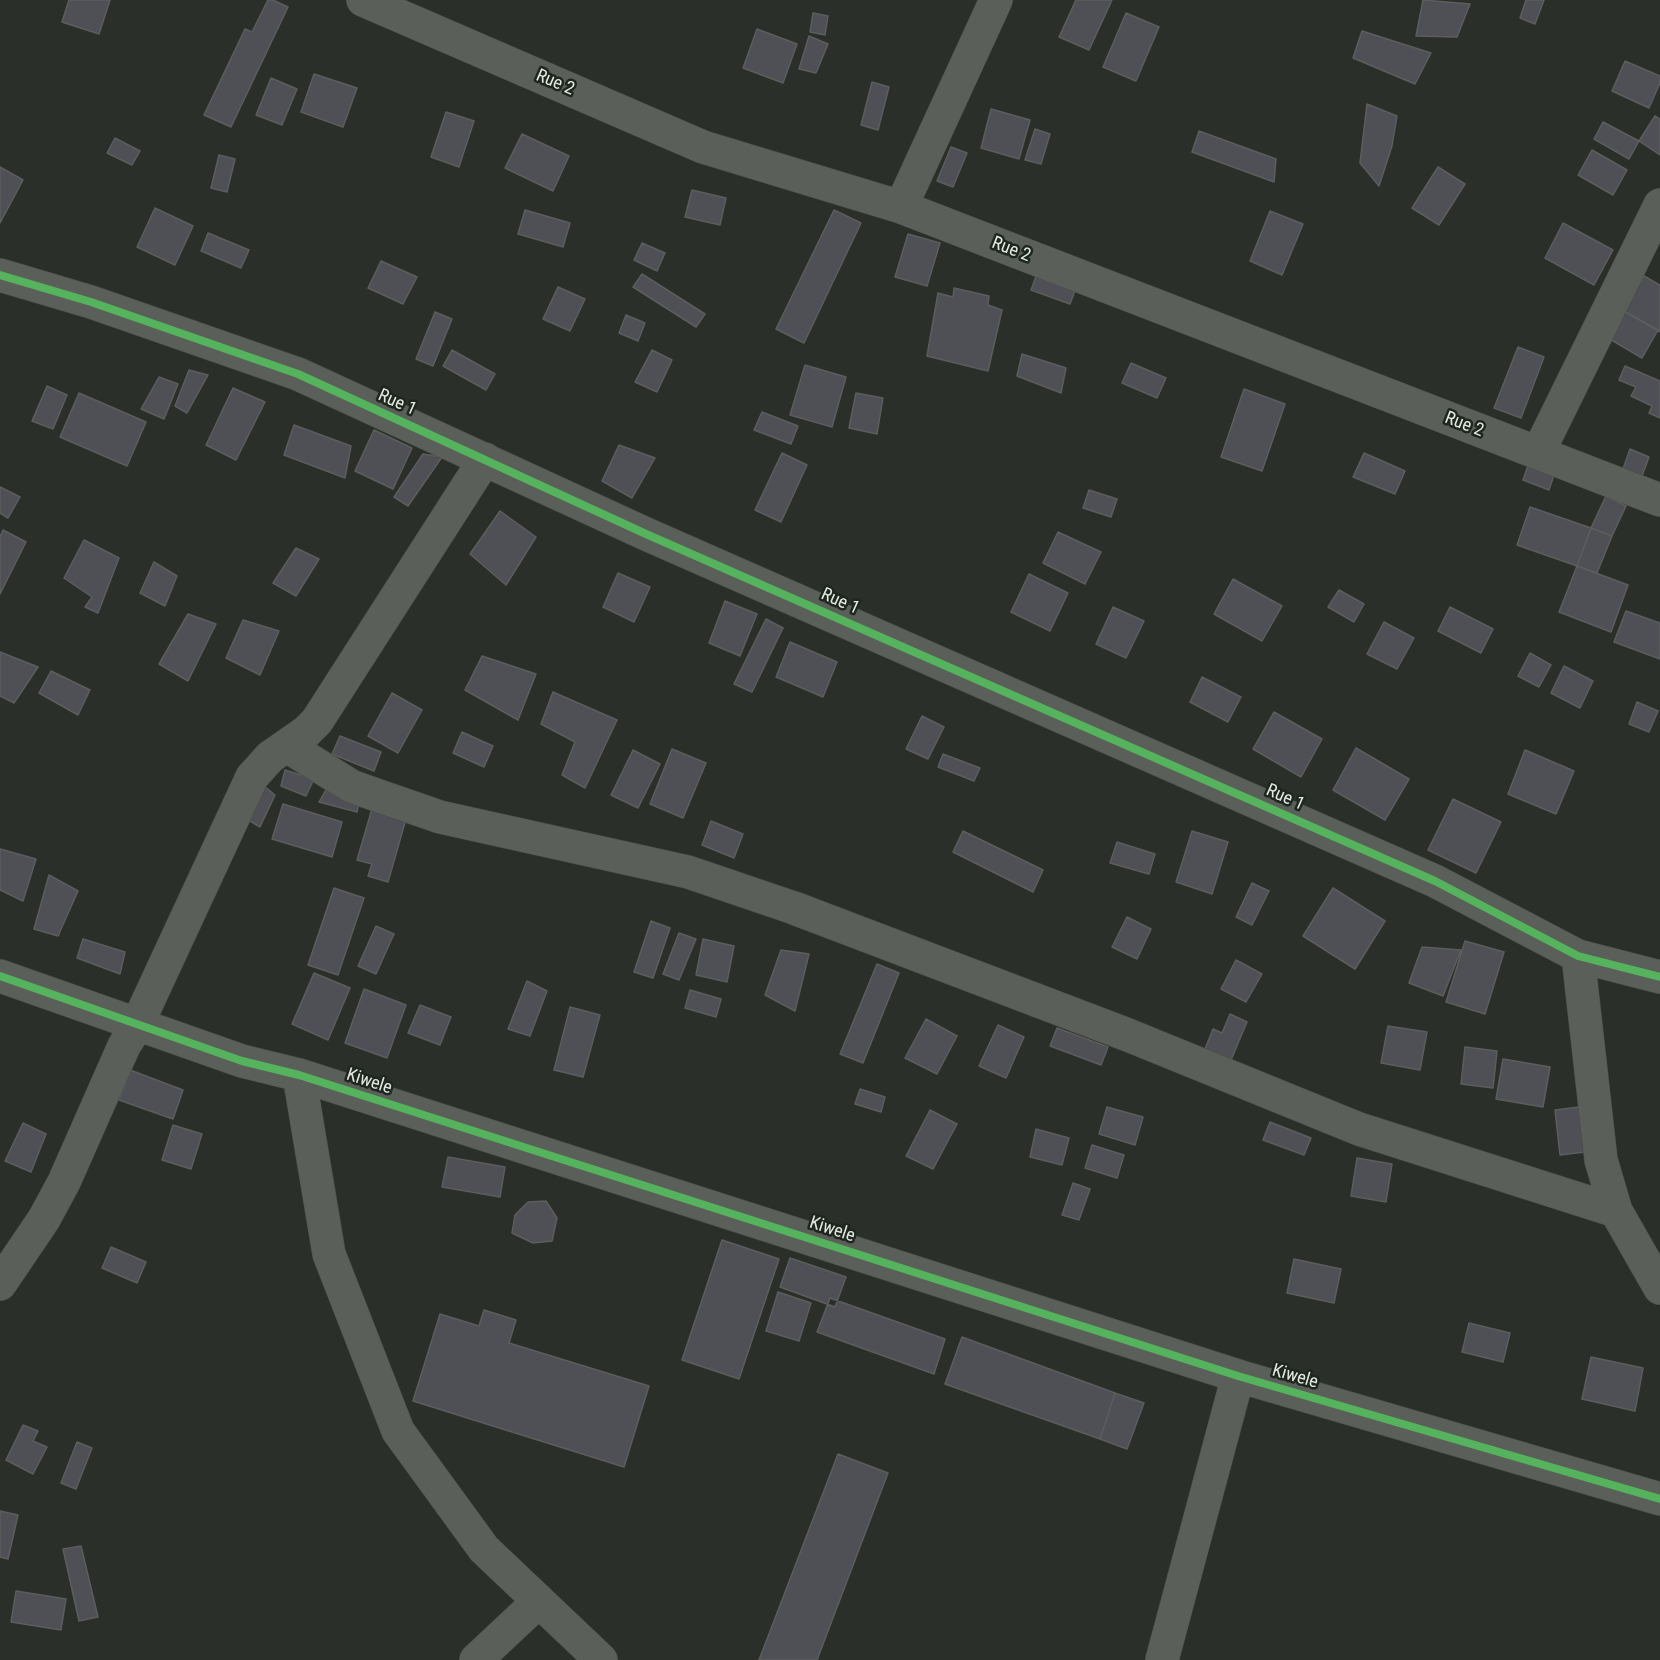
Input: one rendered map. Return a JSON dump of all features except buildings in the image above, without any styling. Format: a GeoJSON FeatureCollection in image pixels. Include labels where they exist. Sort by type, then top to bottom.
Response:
{"type":"FeatureCollection","features":[{"type":"Feature","properties":{"kind":"street","name":"Rue 2"},"geometry":{"type":"LineString","coordinates":[[363,0],[703,147],[902,207],[1660,500]]}},
{"type":"Feature","properties":{"kind":"street"},"geometry":{"type":"LineString","coordinates":[[902,207],[996,0]]}},
{"type":"Feature","properties":{"kind":"street"},"geometry":{"type":"LineString","coordinates":[[1538,453],[1660,205]]}},
{"type":"Feature","properties":{"kind":"street","name":"Rue 1"},"geometry":{"type":"LineString","coordinates":[[0,275],[91,302],[297,374],[646,534],[1436,881],[1578,956],[1660,977]]}},
{"type":"Feature","properties":{"kind":"street"},"geometry":{"type":"LineString","coordinates":[[0,1284],[44,1219],[64,1182],[124,1046],[137,1024],[252,777],[270,757],[306,732],[316,721],[485,459]]}},
{"type":"Feature","properties":{"kind":"street"},"geometry":{"type":"LineString","coordinates":[[287,746],[351,786],[382,797],[440,817],[687,872],[794,908],[1117,1031],[1359,1129],[1616,1211]]}},
{"type":"Feature","properties":{"kind":"street"},"geometry":{"type":"LineString","coordinates":[[1578,956],[1601,1160],[1616,1211],[1660,1288]]}},
{"type":"Feature","properties":{"kind":"street","name":"Kiwele"},"geometry":{"type":"LineString","coordinates":[[0,976],[242,1061],[299,1075],[1238,1376],[1660,1498]]}},
{"type":"Feature","properties":{"kind":"street"},"geometry":{"type":"LineString","coordinates":[[299,1075],[329,1254],[398,1431],[484,1548],[601,1660]]}},
{"type":"Feature","properties":{"kind":"street"},"geometry":{"type":"LineString","coordinates":[[1162,1660],[1238,1376]]}},
{"type":"Feature","properties":{"kind":"street"},"geometry":{"type":"LineString","coordinates":[[476,1660],[539,1601]]}},
{"type":"Feature","properties":{"kind":"cycle path"},"geometry":{"type":"LineString","coordinates":[[0,275],[91,302],[298,374],[646,534],[1435,881],[1578,956],[1660,977]]}},
{"type":"Feature","properties":{"kind":"cycle path"},"geometry":{"type":"LineString","coordinates":[[0,976],[242,1061],[299,1075],[1238,1376],[1660,1499]]}}]}
